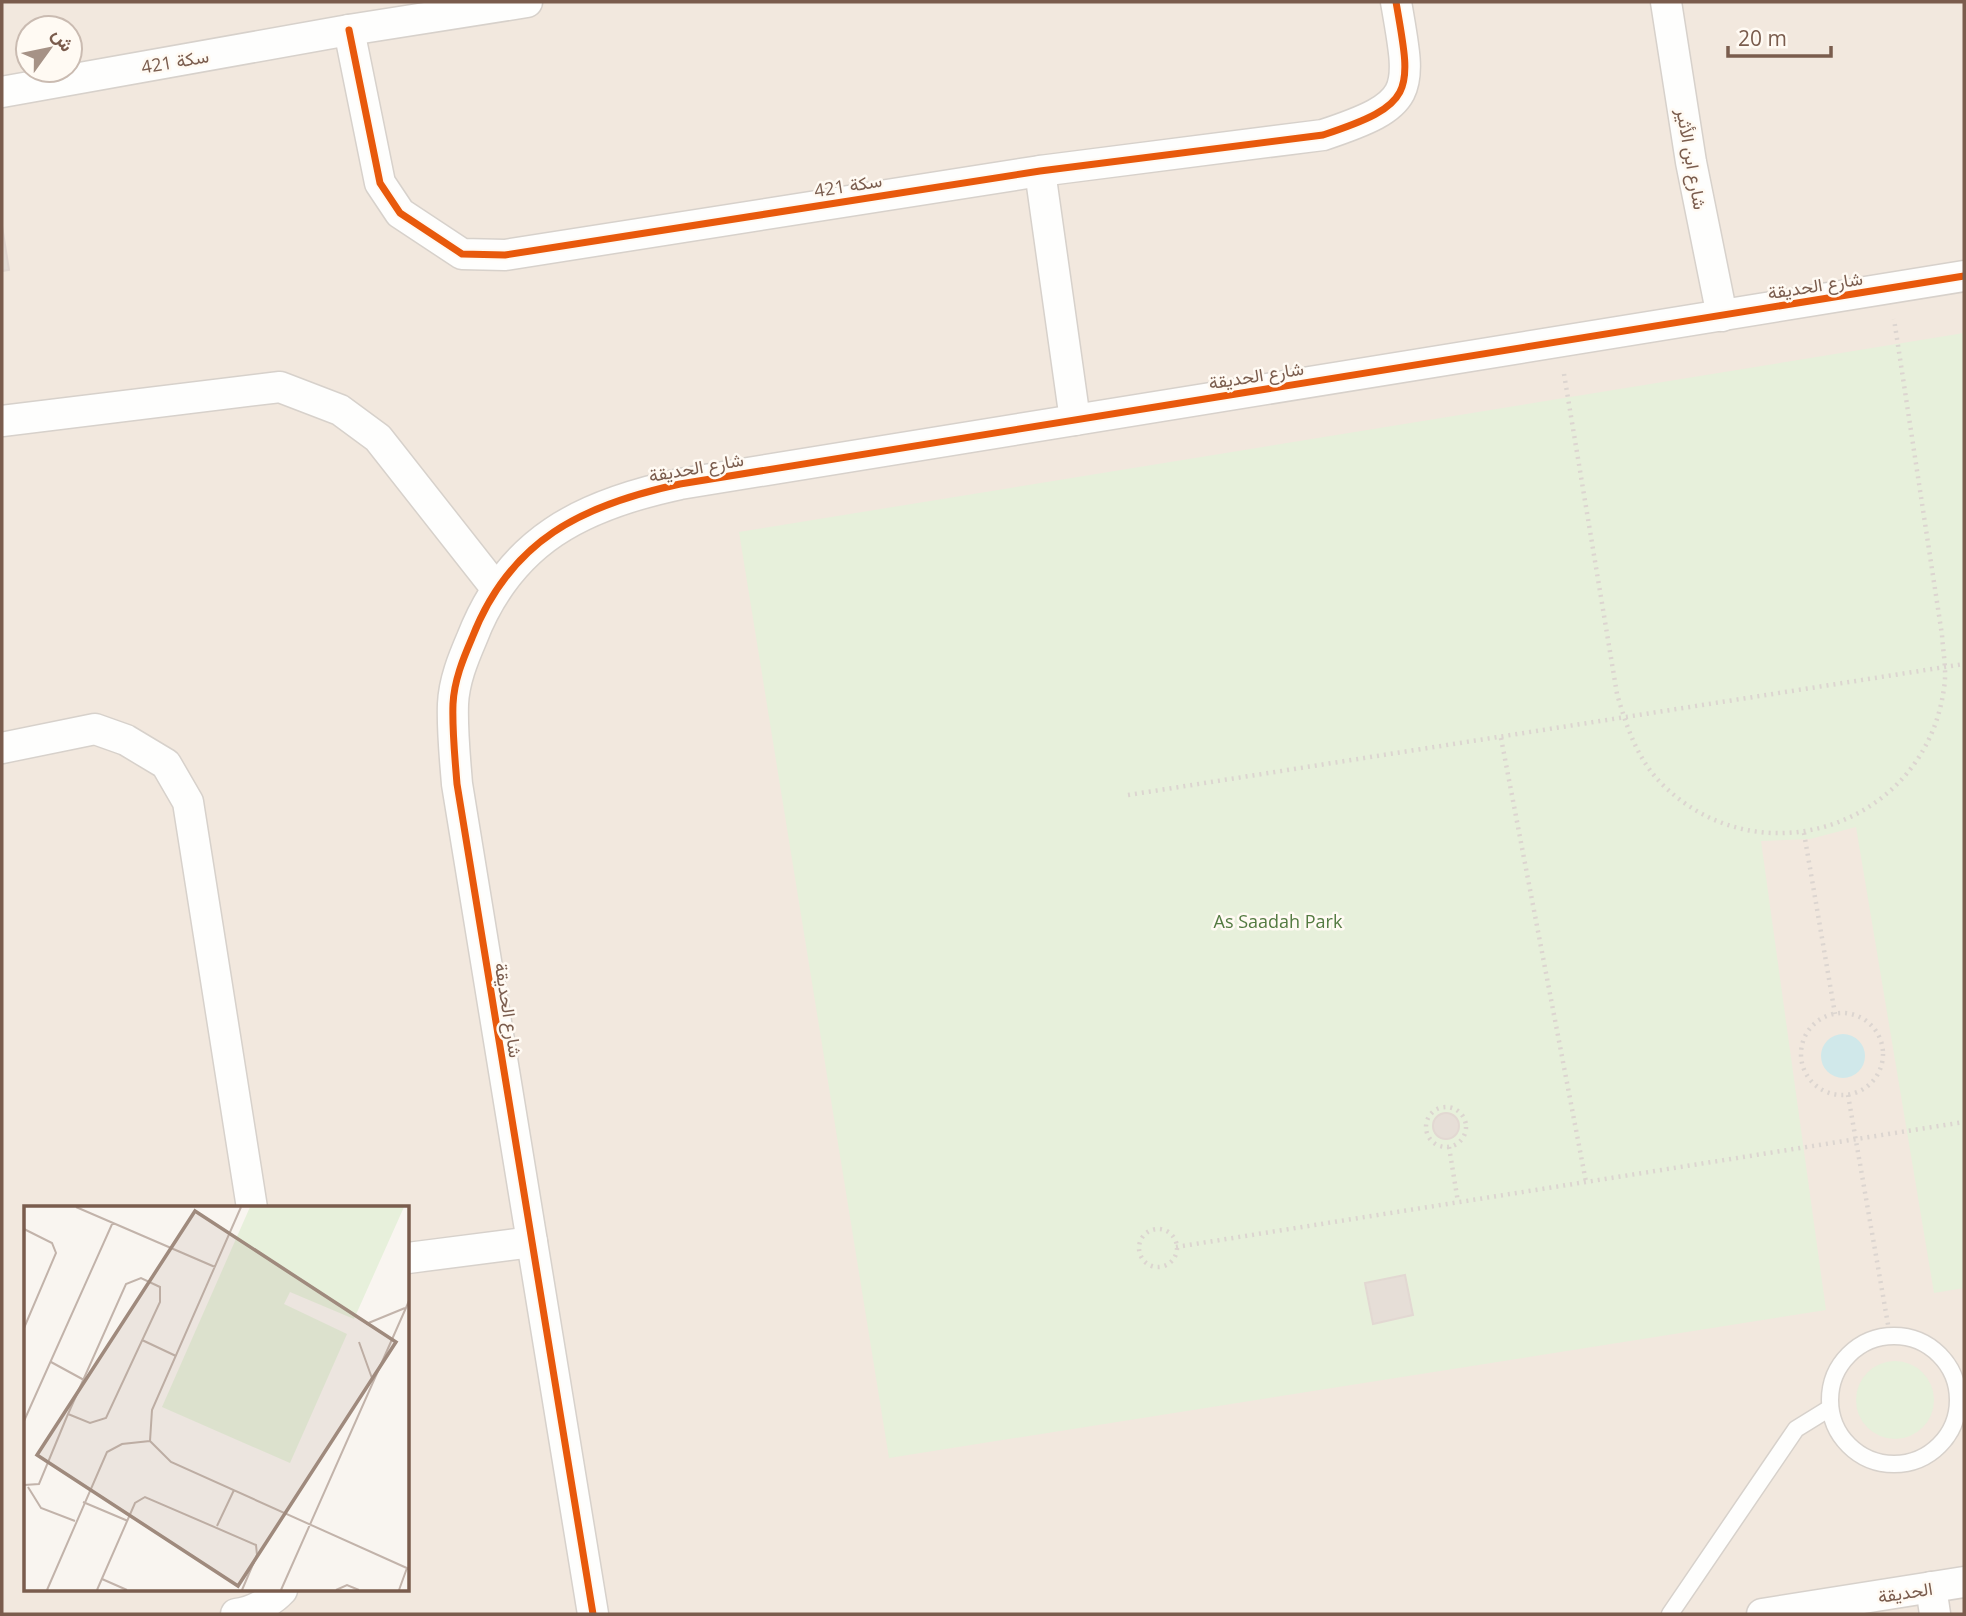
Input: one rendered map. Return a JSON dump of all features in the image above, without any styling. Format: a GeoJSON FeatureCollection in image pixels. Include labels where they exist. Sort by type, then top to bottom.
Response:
{"type":"FeatureCollection","features":[{"type":"Feature","properties":{"kind":"street","name":"سكة 421"},"geometry":{"type":"LineString","coordinates":[[2,92],[349,30],[527,2]]}},
{"type":"Feature","properties":{"kind":"street","name":"سكة 421"},"geometry":{"type":"LineString","coordinates":[[349,30],[380,183],[400,213],[462,254],[505,255],[1040,171],[1323,135],[1362,122],[1394,104],[1405,83],[1406,56],[1396,2]]}},
{"type":"Feature","properties":{"kind":"street","name":"شارع ابن الأثير"},"geometry":{"type":"LineString","coordinates":[[1666,2],[1692,162],[1722,316]]}},
{"type":"Feature","properties":{"kind":"street"},"geometry":{"type":"LineString","coordinates":[[1040,171],[1075,420]]}},
{"type":"Feature","properties":{"kind":"street","name":"شارع الحديقة"},"geometry":{"type":"LineString","coordinates":[[593,1614],[457,784],[453,703],[459,671],[496,588],[509,569],[548,536],[575,518],[627,495],[1964,276]]}},
{"type":"Feature","properties":{"kind":"street"},"geometry":{"type":"LineString","coordinates":[[2,421],[280,387],[340,410],[378,438],[496,588]]}},
{"type":"Feature","properties":{"kind":"street"},"geometry":{"type":"LineString","coordinates":[[2,748],[95,729],[126,740],[166,765],[188,802],[252,1206]]}},
{"type":"Feature","properties":{"kind":"street"},"geometry":{"type":"LineString","coordinates":[[410,1258],[532,1242]]}},
{"type":"Feature","properties":{"kind":"street","name":"الحديقة"},"geometry":{"type":"LineString","coordinates":[[1762,1614],[1933,1601],[1964,1582]]}},
{"type":"Feature","properties":{"kind":"street"},"geometry":{"type":"LineString","coordinates":[[236,1614],[247,1613],[280,1592]]}},
{"type":"Feature","properties":{"kind":"lane"},"geometry":{"type":"LineString","coordinates":[[1889,1336],[1911,1338],[1930,1348],[1946,1363],[1960,1383],[1953,1425],[1942,1443],[1925,1457],[1905,1464],[1884,1464],[1864,1458],[1848,1445],[1836,1428],[1830,1408],[1831,1387],[1844,1360],[1869,1341],[1889,1336]]}},
{"type":"Feature","properties":{"kind":"lane"},"geometry":{"type":"LineString","coordinates":[[1670,1614],[1796,1429],[1830,1408]]}},
{"type":"Feature","properties":{"kind":"path"},"geometry":{"type":"LineString","coordinates":[[1559,342],[1616,694],[1633,744],[1664,787],[1708,817],[1758,833],[1804,833],[1861,814],[1902,782],[1931,738],[1945,687],[1940,622],[1889,289]]}},
{"type":"Feature","properties":{"kind":"path"},"geometry":{"type":"LineString","coordinates":[[1128,795],[1964,664]]}},
{"type":"Feature","properties":{"kind":"path"},"geometry":{"type":"LineString","coordinates":[[1501,737],[1586,1182]]}},
{"type":"Feature","properties":{"kind":"path"},"geometry":{"type":"LineString","coordinates":[[1804,833],[1835,1014]]}},
{"type":"Feature","properties":{"kind":"path"},"geometry":{"type":"LineString","coordinates":[[1835,1014],[1857,1015],[1869,1023],[1883,1046],[1880,1072],[1872,1083],[1848,1095],[1823,1090],[1813,1083],[1801,1059],[1807,1032],[1817,1021],[1835,1014]]}},
{"type":"Feature","properties":{"kind":"path"},"geometry":{"type":"LineString","coordinates":[[1848,1095],[1889,1336]]}},
{"type":"Feature","properties":{"kind":"path"},"geometry":{"type":"LineString","coordinates":[[1440,1108],[1453,1108],[1464,1117],[1466,1123],[1461,1141],[1449,1147],[1432,1140],[1426,1129],[1429,1116],[1440,1108]]}},
{"type":"Feature","properties":{"kind":"path"},"geometry":{"type":"LineString","coordinates":[[1176,1247],[1964,1122]]}},
{"type":"Feature","properties":{"kind":"path"},"geometry":{"type":"LineString","coordinates":[[1449,1147],[1458,1202]]}},
{"type":"Feature","properties":{"kind":"path"},"geometry":{"type":"LineString","coordinates":[[1156,1229],[1167,1232],[1176,1247],[1173,1259],[1157,1267],[1146,1262],[1139,1251],[1145,1234],[1156,1229]]}},
{"type":"Feature","properties":{"kind":"shaded area"},"geometry":{"type":"Polygon","coordinates":[[[2,2],[1964,2],[1964,1614],[2,1614],[2,2]]]}},
{"type":"Feature","properties":{"kind":"green space","name":"As Saadah Park"},"geometry":{"type":"Polygon","coordinates":[[[1964,333],[1964,1288],[1934,1293],[1856,827],[1810,839],[1761,841],[1826,1310],[889,1458],[739,532],[1964,333]]]}},
{"type":"Feature","properties":{"kind":"green space"},"geometry":{"type":"Polygon","coordinates":[[[1895,1361],[1910,1364],[1923,1372],[1931,1385],[1934,1400],[1931,1415],[1923,1428],[1910,1436],[1895,1439],[1880,1436],[1867,1428],[1859,1415],[1856,1400],[1859,1385],[1867,1372],[1880,1364],[1895,1361]]]}},
{"type":"Feature","properties":{"kind":"water"},"geometry":{"type":"Polygon","coordinates":[[[1843,1034],[1859,1040],[1865,1056],[1859,1072],[1843,1078],[1827,1072],[1821,1056],[1827,1040],[1843,1034]]]}},
{"type":"Feature","properties":{"kind":"building"},"geometry":{"type":"Polygon","coordinates":[[[2,226],[9,270],[2,271],[2,226]]]}},
{"type":"Feature","properties":{"kind":"building"},"geometry":{"type":"Polygon","coordinates":[[[1446,1113],[1455,1117],[1459,1126],[1455,1135],[1446,1139],[1437,1135],[1433,1126],[1437,1117],[1446,1113]]]}},
{"type":"Feature","properties":{"kind":"building"},"geometry":{"type":"Polygon","coordinates":[[[1405,1275],[1413,1315],[1373,1324],[1365,1283],[1405,1275]]]}},
{"type":"Feature","properties":{"kind":"cycle path"},"geometry":{"type":"LineString","coordinates":[[349,30],[380,183],[400,213],[462,254],[505,255],[1040,171],[1323,135],[1376,114],[1391,103],[1400,91],[1404,76],[1404,57],[1396,2]]}},
{"type":"Feature","properties":{"kind":"cycle path"},"geometry":{"type":"LineString","coordinates":[[593,1614],[457,784],[454,744],[454,695],[465,654],[488,604],[507,576],[529,552],[554,532],[581,516],[612,503],[680,484],[1964,276]]}}]}
